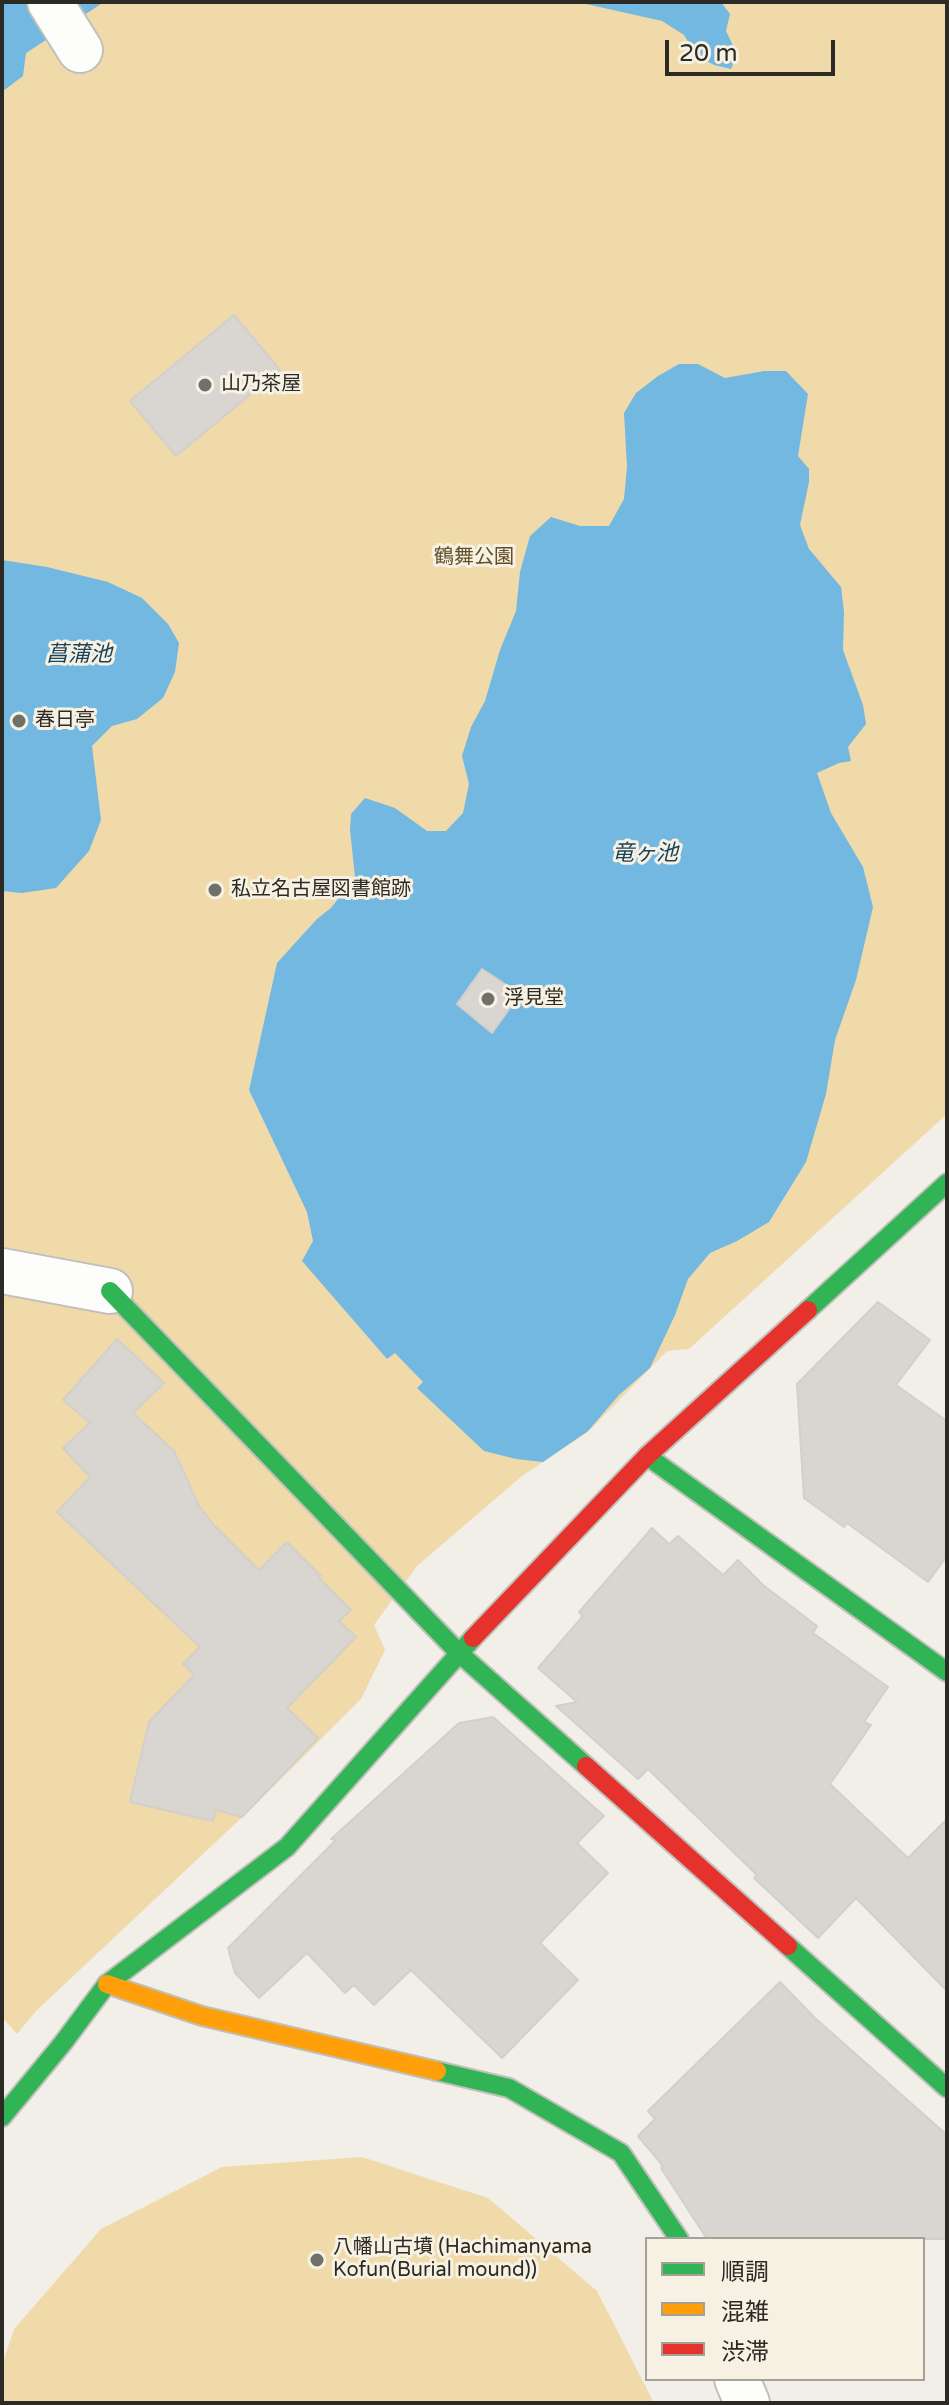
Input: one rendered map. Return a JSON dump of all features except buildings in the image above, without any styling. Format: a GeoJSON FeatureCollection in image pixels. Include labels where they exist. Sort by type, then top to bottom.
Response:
{"type":"FeatureCollection","features":[{"type":"Feature","properties":{"kind":"street"},"geometry":{"type":"LineString","coordinates":[[50,2],[80,50]]}},
{"type":"Feature","properties":{"kind":"street"},"geometry":{"type":"LineString","coordinates":[[2,2117],[107,1984],[287,1847],[459,1653],[647,1456],[947,1183]]}},
{"type":"Feature","properties":{"kind":"street"},"geometry":{"type":"LineString","coordinates":[[2,1271],[110,1291],[459,1653],[947,2088]]}},
{"type":"Feature","properties":{"kind":"street"},"geometry":{"type":"LineString","coordinates":[[647,1456],[947,1672]]}},
{"type":"Feature","properties":{"kind":"street"},"geometry":{"type":"LineString","coordinates":[[107,1984],[202,2016],[509,2088],[621,2153],[678,2237]]}},
{"type":"Feature","properties":{"kind":"street"},"geometry":{"type":"LineString","coordinates":[[738,2381],[747,2403]]}},
{"type":"Feature","properties":{"kind":"green space","name":"鶴舞公園"},"geometry":{"type":"Polygon","coordinates":[[[2,2],[947,2],[947,1114],[689,1349],[667,1351],[588,1432],[522,1476],[417,1566],[374,1625],[385,1650],[361,1699],[252,1808],[36,2011],[17,2034],[2,2017],[2,2]]]}},
{"type":"Feature","properties":{"kind":"green space","name":"八幡山古墳 (Hachimanyama Kofun(Burial mound))"},"geometry":{"type":"Polygon","coordinates":[[[362,2157],[488,2198],[597,2291],[654,2403],[2,2403],[2,2365],[14,2329],[101,2229],[222,2167],[362,2157]]]}},
{"type":"Feature","properties":{"kind":"water"},"geometry":{"type":"Polygon","coordinates":[[[2,2],[104,2],[26,53],[23,76],[3,91],[2,2]]]}},
{"type":"Feature","properties":{"kind":"water"},"geometry":{"type":"Polygon","coordinates":[[[577,2],[721,2],[730,14],[726,31],[737,54],[731,69],[714,65],[696,55],[684,35],[662,21],[577,2]]]}},
{"type":"Feature","properties":{"kind":"water","name":"竜ヶ池"},"geometry":{"type":"Polygon","coordinates":[[[679,364],[698,364],[725,378],[764,371],[786,371],[808,394],[798,456],[809,469],[809,482],[800,525],[809,549],[841,587],[843,650],[863,705],[866,724],[848,747],[851,761],[817,773],[831,813],[863,867],[873,907],[856,980],[835,1040],[826,1094],[806,1162],[769,1222],[710,1253],[688,1279],[650,1368],[619,1395],[588,1431],[543,1462],[516,1459],[484,1451],[417,1388],[423,1382],[395,1353],[387,1359],[302,1261],[313,1241],[307,1212],[249,1090],[277,963],[331,908],[355,877],[351,814],[365,798],[395,808],[427,831],[446,831],[463,813],[469,784],[462,756],[516,611],[520,572],[530,536],[551,517],[580,526],[609,526],[624,499],[627,467],[624,413],[636,393],[679,364]],[[482,969],[457,1004],[492,1032],[520,994],[482,969]]]}},
{"type":"Feature","properties":{"kind":"water","name":"菖蒲池"},"geometry":{"type":"Polygon","coordinates":[[[2,560],[108,582],[142,598],[168,624],[179,643],[175,672],[163,698],[137,719],[112,726],[92,746],[101,820],[89,851],[56,888],[22,893],[2,891],[2,560]]]}},
{"type":"Feature","properties":{"kind":"traffic: fast"},"geometry":{"type":"LineString","coordinates":[[808,1310],[947,1183]]}},
{"type":"Feature","properties":{"kind":"traffic: fast"},"geometry":{"type":"LineString","coordinates":[[110,1291],[459,1653],[586,1766]]}},
{"type":"Feature","properties":{"kind":"traffic: fast"},"geometry":{"type":"LineString","coordinates":[[647,1456],[947,1672]]}},
{"type":"Feature","properties":{"kind":"traffic: fast"},"geometry":{"type":"LineString","coordinates":[[2,2117],[107,1984],[287,1847],[473,1638]]}},
{"type":"Feature","properties":{"kind":"traffic: fast"},"geometry":{"type":"LineString","coordinates":[[788,1946],[947,2088]]}},
{"type":"Feature","properties":{"kind":"traffic: fast"},"geometry":{"type":"LineString","coordinates":[[437,2071],[509,2088],[621,2153],[678,2237]]}},
{"type":"Feature","properties":{"kind":"traffic: slow"},"geometry":{"type":"LineString","coordinates":[[107,1984],[202,2016],[437,2071]]}},
{"type":"Feature","properties":{"kind":"traffic: jam"},"geometry":{"type":"LineString","coordinates":[[473,1638],[647,1456],[808,1310]]}},
{"type":"Feature","properties":{"kind":"traffic: jam"},"geometry":{"type":"LineString","coordinates":[[586,1766],[788,1946]]}},
{"type":"Feature","properties":{"kind":"place","name":"山乃茶屋"},"geometry":{"type":"Point","coordinates":[205,385]}},
{"type":"Feature","properties":{"kind":"place","name":"春日亭"},"geometry":{"type":"Point","coordinates":[19,721]}},
{"type":"Feature","properties":{"kind":"place","name":"私立名古屋図書館跡"},"geometry":{"type":"Point","coordinates":[215,890]}},
{"type":"Feature","properties":{"kind":"place","name":"浮見堂"},"geometry":{"type":"Point","coordinates":[488,999]}},
{"type":"Feature","properties":{"kind":"place","name":"八幡山古墳 (Hachimanyama Kofun(Burial mound))"},"geometry":{"type":"Point","coordinates":[317,2260]}}]}
